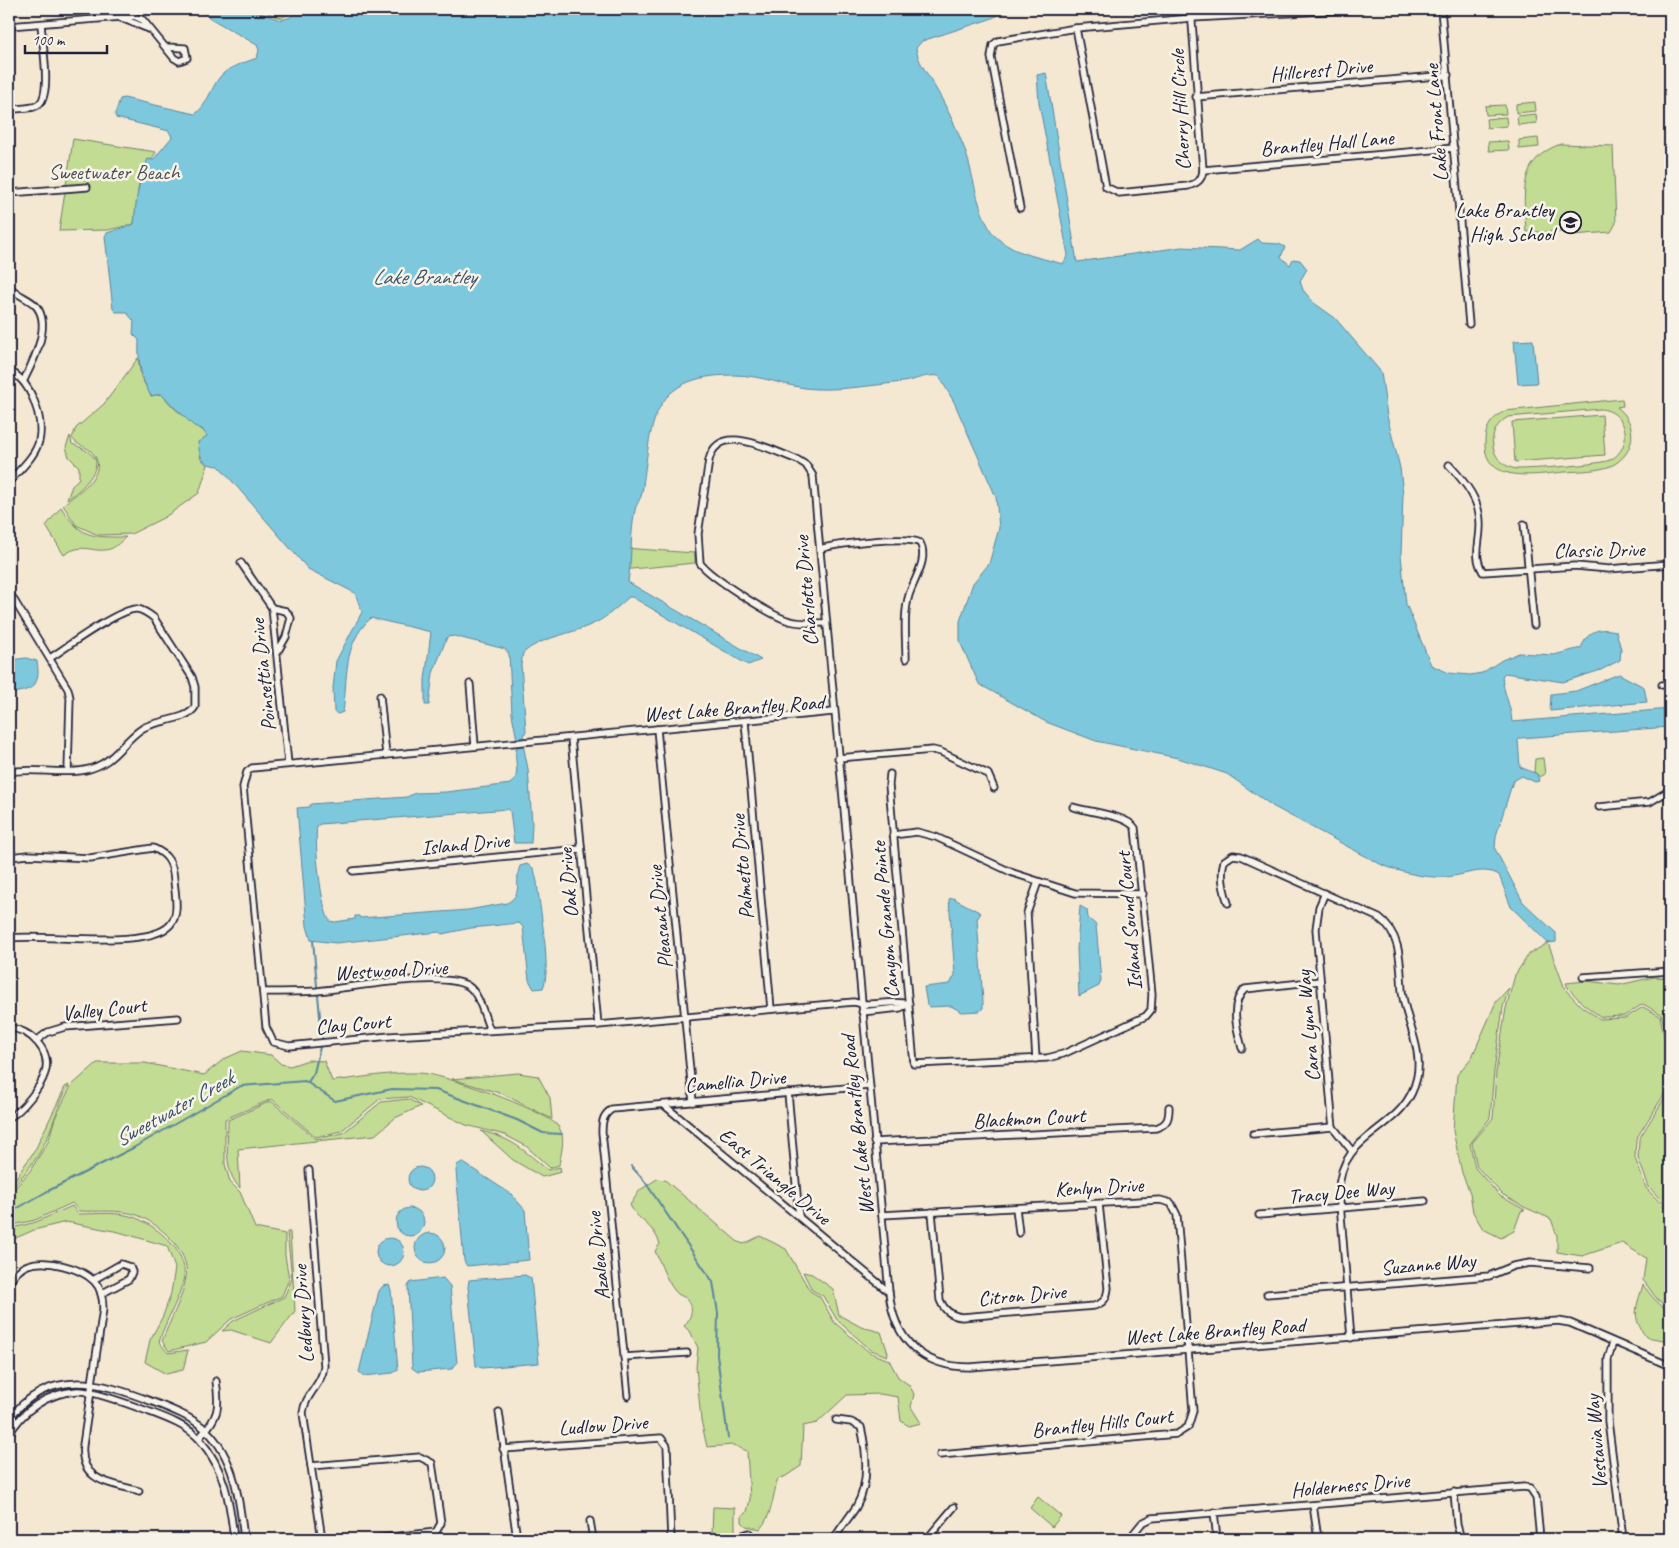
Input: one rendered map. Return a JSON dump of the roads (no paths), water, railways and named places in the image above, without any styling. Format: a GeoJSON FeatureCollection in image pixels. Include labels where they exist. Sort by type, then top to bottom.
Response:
{"type":"FeatureCollection","features":[{"type":"Feature","properties":{"kind":"street","name":"Cherry Hill Circle"},"geometry":{"type":"LineString","coordinates":[[1076,28],[1106,186],[1119,193],[1188,186],[1197,184],[1202,177],[1203,170],[1196,97],[1191,9]]}},
{"type":"Feature","properties":{"kind":"street"},"geometry":{"type":"LineString","coordinates":[[1020,208],[991,57],[994,45],[1002,40],[1076,28],[1192,18],[1330,9],[1362,9]]}},
{"type":"Feature","properties":{"kind":"street","name":"Lake Front Lane"},"geometry":{"type":"LineString","coordinates":[[1441,9],[1469,324]]}},
{"type":"Feature","properties":{"kind":"street"},"geometry":{"type":"LineString","coordinates":[[9,26],[121,18],[133,19],[150,29],[166,47]]}},
{"type":"Feature","properties":{"kind":"street"},"geometry":{"type":"LineString","coordinates":[[9,109],[32,107],[38,105],[44,98],[46,81],[41,24]]}},
{"type":"Feature","properties":{"kind":"street","name":"Hillcrest Drive"},"geometry":{"type":"LineString","coordinates":[[1196,97],[1448,75]]}},
{"type":"Feature","properties":{"kind":"street","name":"Brantley Hall Lane"},"geometry":{"type":"LineString","coordinates":[[1203,170],[1454,148]]}},
{"type":"Feature","properties":{"kind":"street"},"geometry":{"type":"LineString","coordinates":[[9,193],[87,187]]}},
{"type":"Feature","properties":{"kind":"street"},"geometry":{"type":"LineString","coordinates":[[9,286],[19,296],[35,304],[41,323],[41,340],[24,380]]}},
{"type":"Feature","properties":{"kind":"street"},"geometry":{"type":"LineString","coordinates":[[9,371],[24,380],[30,390],[36,411],[39,441],[28,460],[9,482]]}},
{"type":"Feature","properties":{"kind":"street","name":"Charlotte Drive"},"geometry":{"type":"LineString","coordinates":[[825,623],[795,622],[779,617],[710,573],[698,560],[698,534],[710,460],[713,448],[718,443],[724,440],[740,440],[798,460],[809,468],[814,481],[833,712]]}},
{"type":"Feature","properties":{"kind":"street","name":"Classic Drive"},"geometry":{"type":"LineString","coordinates":[[1450,465],[1471,491],[1478,512],[1480,526],[1476,557],[1483,572],[1575,566],[1609,569],[1670,564]]}},
{"type":"Feature","properties":{"kind":"street"},"geometry":{"type":"LineString","coordinates":[[1524,524],[1534,625]]}},
{"type":"Feature","properties":{"kind":"street"},"geometry":{"type":"LineString","coordinates":[[820,550],[838,545],[897,540],[912,540],[920,543],[923,548],[922,560],[906,609],[906,659]]}},
{"type":"Feature","properties":{"kind":"street","name":"Poinsettia Drive"},"geometry":{"type":"LineString","coordinates":[[241,563],[272,608],[288,764]]}},
{"type":"Feature","properties":{"kind":"street"},"geometry":{"type":"LineString","coordinates":[[9,592],[63,678],[70,698],[68,771]]}},
{"type":"Feature","properties":{"kind":"street"},"geometry":{"type":"LineString","coordinates":[[272,608],[286,611],[290,618],[286,637],[278,652]]}},
{"type":"Feature","properties":{"kind":"street"},"geometry":{"type":"LineString","coordinates":[[9,772],[37,770],[68,771],[97,767],[112,758],[130,738],[143,728],[159,721],[192,712],[196,698],[192,677],[154,618],[139,609],[123,612],[50,658]]}},
{"type":"Feature","properties":{"kind":"street"},"geometry":{"type":"LineString","coordinates":[[470,684],[475,746]]}},
{"type":"Feature","properties":{"kind":"street"},"geometry":{"type":"LineString","coordinates":[[1662,685],[1670,684]]}},
{"type":"Feature","properties":{"kind":"street"},"geometry":{"type":"LineString","coordinates":[[380,696],[386,755]]}},
{"type":"Feature","properties":{"kind":"street","name":"West Lake Brantley Road"},"geometry":{"type":"LineString","coordinates":[[263,992],[243,787],[247,772],[259,766],[746,722],[833,712],[888,1292],[892,1315],[907,1342],[927,1358],[950,1366],[970,1367],[1558,1321],[1570,1323],[1670,1366]]}},
{"type":"Feature","properties":{"kind":"street","name":"Palmetto Drive"},"geometry":{"type":"LineString","coordinates":[[746,722],[771,1009]]}},
{"type":"Feature","properties":{"kind":"street","name":"Pleasant Drive"},"geometry":{"type":"LineString","coordinates":[[657,729],[693,1102]]}},
{"type":"Feature","properties":{"kind":"street","name":"Oak Drive"},"geometry":{"type":"LineString","coordinates":[[571,738],[598,1026]]}},
{"type":"Feature","properties":{"kind":"street"},"geometry":{"type":"LineString","coordinates":[[838,758],[923,751],[941,752],[988,774],[994,788]]}},
{"type":"Feature","properties":{"kind":"street","name":"Canyon Grande Pointe"},"geometry":{"type":"LineString","coordinates":[[890,774],[889,785],[893,835],[914,1064]]}},
{"type":"Feature","properties":{"kind":"street"},"geometry":{"type":"LineString","coordinates":[[1599,807],[1650,802],[1670,790]]}},
{"type":"Feature","properties":{"kind":"street","name":"Island Sound Court"},"geometry":{"type":"LineString","coordinates":[[914,1064],[1036,1059],[1063,1054],[1134,1023],[1146,1016],[1151,1010],[1152,994],[1143,894],[1137,839],[1132,824],[1122,818],[1073,807]]}},
{"type":"Feature","properties":{"kind":"street"},"geometry":{"type":"LineString","coordinates":[[893,835],[917,832],[936,837],[1014,873],[1075,893],[1143,894]]}},
{"type":"Feature","properties":{"kind":"street"},"geometry":{"type":"LineString","coordinates":[[9,857],[36,855],[90,858],[153,848],[171,862],[176,906],[175,917],[170,925],[141,936],[108,939],[45,936],[9,938]]}},
{"type":"Feature","properties":{"kind":"street","name":"Island Drive"},"geometry":{"type":"LineString","coordinates":[[353,871],[581,849]]}},
{"type":"Feature","properties":{"kind":"street"},"geometry":{"type":"LineString","coordinates":[[1228,903],[1223,888],[1222,869],[1224,861],[1233,856],[1241,856],[1379,918],[1393,932],[1399,953],[1403,1004],[1416,1047],[1418,1060],[1417,1076],[1406,1105],[1397,1115],[1352,1151],[1339,1179],[1351,1338]]}},
{"type":"Feature","properties":{"kind":"street"},"geometry":{"type":"LineString","coordinates":[[1036,1059],[1027,913],[1038,882]]}},
{"type":"Feature","properties":{"kind":"street","name":"Cara Lynn Way"},"geometry":{"type":"LineString","coordinates":[[1325,893],[1316,929],[1333,1128]]}},
{"type":"Feature","properties":{"kind":"street"},"geometry":{"type":"LineString","coordinates":[[1583,977],[1670,971]]}},
{"type":"Feature","properties":{"kind":"street","name":"Westwood Drive"},"geometry":{"type":"LineString","coordinates":[[263,992],[315,991],[406,982],[452,981],[462,983],[476,994],[490,1030]]}},
{"type":"Feature","properties":{"kind":"street"},"geometry":{"type":"LineString","coordinates":[[1242,1048],[1238,1035],[1235,1006],[1236,999],[1245,989],[1320,981]]}},
{"type":"Feature","properties":{"kind":"street","name":"Clay Court"},"geometry":{"type":"LineString","coordinates":[[263,992],[268,1035],[273,1042],[279,1045],[490,1030]]}},
{"type":"Feature","properties":{"kind":"street"},"geometry":{"type":"LineString","coordinates":[[490,1030],[598,1026],[854,1002],[861,1005],[900,1002],[909,1004]]}},
{"type":"Feature","properties":{"kind":"street"},"geometry":{"type":"LineString","coordinates":[[862,1012],[900,1008],[909,1004]]}},
{"type":"Feature","properties":{"kind":"street","name":"Valley Court"},"geometry":{"type":"LineString","coordinates":[[36,1041],[48,1032],[65,1027],[178,1018]]}},
{"type":"Feature","properties":{"kind":"street"},"geometry":{"type":"LineString","coordinates":[[9,1028],[22,1031],[36,1041],[43,1051],[45,1073],[21,1109],[9,1118]]}},
{"type":"Feature","properties":{"kind":"street","name":"Camellia Drive"},"geometry":{"type":"LineString","coordinates":[[606,1114],[612,1109],[869,1086]]}},
{"type":"Feature","properties":{"kind":"street"},"geometry":{"type":"LineString","coordinates":[[788,1093],[799,1217]]}},
{"type":"Feature","properties":{"kind":"street","name":"East Triangle Drive"},"geometry":{"type":"LineString","coordinates":[[664,1105],[888,1292]]}},
{"type":"Feature","properties":{"kind":"street","name":"Blackmon Court"},"geometry":{"type":"LineString","coordinates":[[874,1142],[1156,1128],[1166,1123],[1169,1119],[1169,1106]]}},
{"type":"Feature","properties":{"kind":"street","name":"Azalea Drive"},"geometry":{"type":"LineString","coordinates":[[606,1114],[602,1121],[602,1132],[628,1396]]}},
{"type":"Feature","properties":{"kind":"street"},"geometry":{"type":"LineString","coordinates":[[1253,1134],[1333,1128],[1352,1151]]}},
{"type":"Feature","properties":{"kind":"street","name":"Ledbury Drive"},"geometry":{"type":"LineString","coordinates":[[309,1170],[324,1366],[321,1382],[308,1398],[304,1408],[322,1539]]}},
{"type":"Feature","properties":{"kind":"street","name":"Kenlyn Drive"},"geometry":{"type":"LineString","coordinates":[[882,1215],[1160,1200],[1171,1203],[1177,1215],[1186,1313],[1186,1349]]}},
{"type":"Feature","properties":{"kind":"street","name":"Tracy Dee Way"},"geometry":{"type":"LineString","coordinates":[[1259,1215],[1425,1201]]}},
{"type":"Feature","properties":{"kind":"street","name":"Citron Drive"},"geometry":{"type":"LineString","coordinates":[[932,1212],[940,1300],[946,1310],[955,1316],[962,1317],[1094,1306],[1102,1302],[1105,1299],[1108,1288],[1099,1204]]}},
{"type":"Feature","properties":{"kind":"street"},"geometry":{"type":"LineString","coordinates":[[1016,1208],[1019,1234]]}},
{"type":"Feature","properties":{"kind":"street"},"geometry":{"type":"LineString","coordinates":[[9,1284],[18,1271],[27,1265],[42,1263],[54,1264],[81,1272],[93,1280],[101,1294],[103,1309],[82,1456],[83,1463],[90,1474],[100,1480],[139,1491]]}},
{"type":"Feature","properties":{"kind":"street","name":"Suzanne Way"},"geometry":{"type":"LineString","coordinates":[[1267,1294],[1489,1276],[1520,1264],[1530,1263],[1590,1268]]}},
{"type":"Feature","properties":{"kind":"street"},"geometry":{"type":"LineString","coordinates":[[93,1280],[121,1264],[130,1267],[132,1272],[129,1279],[101,1294]]}},
{"type":"Feature","properties":{"kind":"street","name":"Vestavia Way"},"geometry":{"type":"LineString","coordinates":[[1613,1342],[1608,1358],[1608,1421],[1624,1539]]}},
{"type":"Feature","properties":{"kind":"street","name":"Brantley Hills Court"},"geometry":{"type":"LineString","coordinates":[[940,1455],[1183,1432],[1188,1427],[1193,1411],[1186,1349]]}},
{"type":"Feature","properties":{"kind":"street"},"geometry":{"type":"LineString","coordinates":[[624,1357],[688,1353]]}},
{"type":"Feature","properties":{"kind":"street"},"geometry":{"type":"LineString","coordinates":[[9,1419],[30,1397],[42,1390],[78,1381],[93,1383],[142,1398],[177,1412],[206,1430],[236,1480],[244,1539]]}},
{"type":"Feature","properties":{"kind":"street"},"geometry":{"type":"LineString","coordinates":[[199,1438],[215,1419],[219,1407],[216,1381]]}},
{"type":"Feature","properties":{"kind":"street"},"geometry":{"type":"LineString","coordinates":[[9,1433],[29,1411],[46,1399],[78,1391],[138,1407],[172,1421],[199,1438],[226,1484],[234,1539]]}},
{"type":"Feature","properties":{"kind":"street"},"geometry":{"type":"LineString","coordinates":[[499,1412],[517,1539]]}},
{"type":"Feature","properties":{"kind":"street"},"geometry":{"type":"LineString","coordinates":[[834,1539],[856,1506],[865,1484],[866,1473],[861,1428],[851,1422],[836,1420]]}},
{"type":"Feature","properties":{"kind":"street","name":"Ludlow Drive"},"geometry":{"type":"LineString","coordinates":[[503,1449],[661,1438],[667,1446],[671,1504],[671,1539]]}},
{"type":"Feature","properties":{"kind":"street"},"geometry":{"type":"LineString","coordinates":[[312,1466],[420,1457],[432,1463],[441,1523],[439,1528],[432,1534],[373,1539]]}},
{"type":"Feature","properties":{"kind":"street","name":"Holderness Drive"},"geometry":{"type":"LineString","coordinates":[[1129,1539],[1146,1520],[1214,1512],[1454,1492],[1530,1488],[1536,1498],[1540,1539]]}},
{"type":"Feature","properties":{"kind":"street"},"geometry":{"type":"LineString","coordinates":[[1454,1492],[1457,1525],[1461,1539]]}},
{"type":"Feature","properties":{"kind":"street"},"geometry":{"type":"LineString","coordinates":[[1314,1505],[1318,1539]]}},
{"type":"Feature","properties":{"kind":"street"},"geometry":{"type":"LineString","coordinates":[[927,1539],[954,1507]]}},
{"type":"Feature","properties":{"kind":"street"},"geometry":{"type":"LineString","coordinates":[[1214,1512],[1216,1539]]}},
{"type":"Feature","properties":{"kind":"street"},"geometry":{"type":"LineString","coordinates":[[590,1521],[593,1539]]}},
{"type":"Feature","properties":{"kind":"street"},"geometry":{"type":"LineString","coordinates":[[741,1539],[743,1535],[749,1533],[754,1539]]}},
{"type":"Feature","properties":{"kind":"water","name":"Lake Brantley"},"geometry":{"type":"Polygon","coordinates":[[[205,9],[249,9],[281,20],[291,17],[298,9],[1012,9],[990,19],[922,41],[916,48],[920,61],[944,103],[958,133],[969,162],[977,198],[991,231],[1006,244],[1024,253],[1063,264],[1068,255],[1039,103],[1037,75],[1046,73],[1077,262],[1182,247],[1240,250],[1258,239],[1262,243],[1279,244],[1285,247],[1281,257],[1290,265],[1293,259],[1300,260],[1307,269],[1300,281],[1303,290],[1314,303],[1335,318],[1381,372],[1387,416],[1400,468],[1403,494],[1401,555],[1406,604],[1431,665],[1449,673],[1470,675],[1482,673],[1502,660],[1519,653],[1554,655],[1581,648],[1590,634],[1599,630],[1616,631],[1621,649],[1620,660],[1601,670],[1563,682],[1505,673],[1502,676],[1512,722],[1670,709],[1670,727],[1520,738],[1518,740],[1520,767],[1537,774],[1539,781],[1535,782],[1522,776],[1513,781],[1496,836],[1495,849],[1523,902],[1556,933],[1556,942],[1548,943],[1511,907],[1499,875],[1492,872],[1479,871],[1450,877],[1428,877],[1382,865],[1274,807],[1227,774],[1178,758],[1096,741],[1046,722],[979,684],[960,642],[960,621],[973,583],[989,564],[999,528],[996,497],[954,402],[939,376],[925,376],[903,382],[859,387],[816,389],[755,377],[734,375],[705,377],[684,384],[669,394],[659,408],[648,446],[642,493],[635,510],[628,582],[761,660],[748,665],[629,597],[599,621],[548,639],[523,653],[521,665],[526,731],[522,739],[528,769],[532,823],[531,843],[514,843],[510,811],[508,809],[320,824],[317,826],[316,846],[321,890],[330,921],[335,922],[355,919],[355,916],[360,918],[468,910],[507,903],[515,896],[517,891],[520,866],[527,864],[534,869],[546,952],[543,988],[534,989],[529,980],[523,927],[519,923],[471,928],[442,934],[439,932],[336,943],[311,940],[307,926],[297,808],[309,807],[311,804],[407,797],[415,793],[446,792],[511,784],[517,770],[516,749],[518,745],[512,714],[509,654],[505,649],[454,636],[447,637],[433,673],[429,705],[425,705],[425,680],[431,632],[371,618],[355,639],[351,650],[346,675],[343,712],[338,714],[334,712],[333,688],[336,661],[362,612],[355,593],[308,569],[219,466],[209,464],[203,460],[198,442],[207,436],[202,429],[194,426],[161,394],[151,396],[147,389],[140,369],[139,340],[133,334],[134,321],[126,312],[116,312],[113,309],[105,236],[107,233],[134,224],[140,183],[148,159],[153,160],[172,137],[169,131],[116,118],[115,114],[120,99],[124,98],[195,114],[203,107],[222,74],[257,58],[259,50],[257,45],[210,18],[204,13],[205,9]]]}},
{"type":"Feature","properties":{"kind":"water"},"geometry":{"type":"Polygon","coordinates":[[[1533,340],[1537,383],[1518,384],[1514,341],[1533,340]]]}},
{"type":"Feature","properties":{"kind":"water"},"geometry":{"type":"Polygon","coordinates":[[[26,658],[37,661],[38,676],[36,682],[29,689],[9,693],[9,663],[11,660],[26,658]]]}},
{"type":"Feature","properties":{"kind":"water"},"geometry":{"type":"Polygon","coordinates":[[[1619,674],[1644,687],[1647,702],[1550,711],[1551,694],[1576,691],[1619,674]]]}},
{"type":"Feature","properties":{"kind":"water"},"geometry":{"type":"Polygon","coordinates":[[[953,898],[981,913],[977,919],[983,1002],[983,1008],[980,1011],[962,1012],[951,1006],[929,1007],[927,1005],[924,987],[950,984],[955,975],[949,899],[953,898]]]}},
{"type":"Feature","properties":{"kind":"water"},"geometry":{"type":"Polygon","coordinates":[[[1080,906],[1087,910],[1088,918],[1096,925],[1101,980],[1099,986],[1079,996],[1077,949],[1080,906]]]}},
{"type":"Feature","properties":{"kind":"water"},"geometry":{"type":"Polygon","coordinates":[[[462,1162],[511,1194],[525,1210],[529,1260],[467,1266],[464,1261],[456,1171],[457,1165],[462,1162]]]}},
{"type":"Feature","properties":{"kind":"water"},"geometry":{"type":"Polygon","coordinates":[[[420,1167],[429,1170],[432,1179],[429,1188],[420,1191],[411,1188],[408,1179],[411,1170],[420,1167]]]}},
{"type":"Feature","properties":{"kind":"water"},"geometry":{"type":"Polygon","coordinates":[[[410,1208],[420,1212],[424,1222],[420,1232],[410,1236],[400,1232],[396,1222],[400,1212],[410,1208]]]}},
{"type":"Feature","properties":{"kind":"water"},"geometry":{"type":"Polygon","coordinates":[[[430,1233],[436,1234],[444,1242],[444,1254],[436,1262],[430,1263],[424,1262],[416,1254],[415,1248],[416,1242],[424,1234],[430,1233]]]}},
{"type":"Feature","properties":{"kind":"water"},"geometry":{"type":"Polygon","coordinates":[[[390,1238],[400,1242],[404,1252],[400,1262],[390,1266],[380,1262],[376,1252],[380,1242],[390,1238]]]}},
{"type":"Feature","properties":{"kind":"water"},"geometry":{"type":"Polygon","coordinates":[[[525,1275],[531,1278],[539,1363],[482,1368],[476,1366],[468,1287],[469,1280],[525,1275]]]}},
{"type":"Feature","properties":{"kind":"water"},"geometry":{"type":"Polygon","coordinates":[[[443,1278],[450,1286],[457,1363],[452,1369],[418,1372],[412,1368],[408,1286],[411,1282],[443,1278]]]}},
{"type":"Feature","properties":{"kind":"water"},"geometry":{"type":"Polygon","coordinates":[[[389,1285],[398,1370],[393,1373],[364,1376],[359,1372],[379,1291],[383,1286],[389,1285]]]}},
{"type":"Feature","properties":{"kind":"waterway"},"geometry":{"type":"LineString","coordinates":[[313,940],[317,986]]}},
{"type":"Feature","properties":{"kind":"waterway"},"geometry":{"type":"LineString","coordinates":[[318,995],[322,1038]]}},
{"type":"Feature","properties":{"kind":"waterway"},"geometry":{"type":"LineString","coordinates":[[308,1082],[314,1073],[320,1047]]}},
{"type":"Feature","properties":{"kind":"waterway","name":"Sweetwater Creek"},"geometry":{"type":"LineString","coordinates":[[9,1213],[133,1148],[241,1086],[305,1081],[335,1101],[392,1089],[436,1090],[517,1120],[543,1133],[562,1134]]}},
{"type":"Feature","properties":{"kind":"waterway","name":"Sweetwater Creek"},"geometry":{"type":"LineString","coordinates":[[631,1166],[643,1179],[713,1282],[718,1313],[717,1355],[728,1438]]}},
{"type":"Feature","properties":{"kind":"place","name":"Lake Brantley High School"},"geometry":{"type":"Point","coordinates":[1570,222]}},
{"type":"Feature","properties":{"kind":"park label","name":"Sweetwater Beach"},"geometry":{"type":"Point","coordinates":[114,172]}}]}
